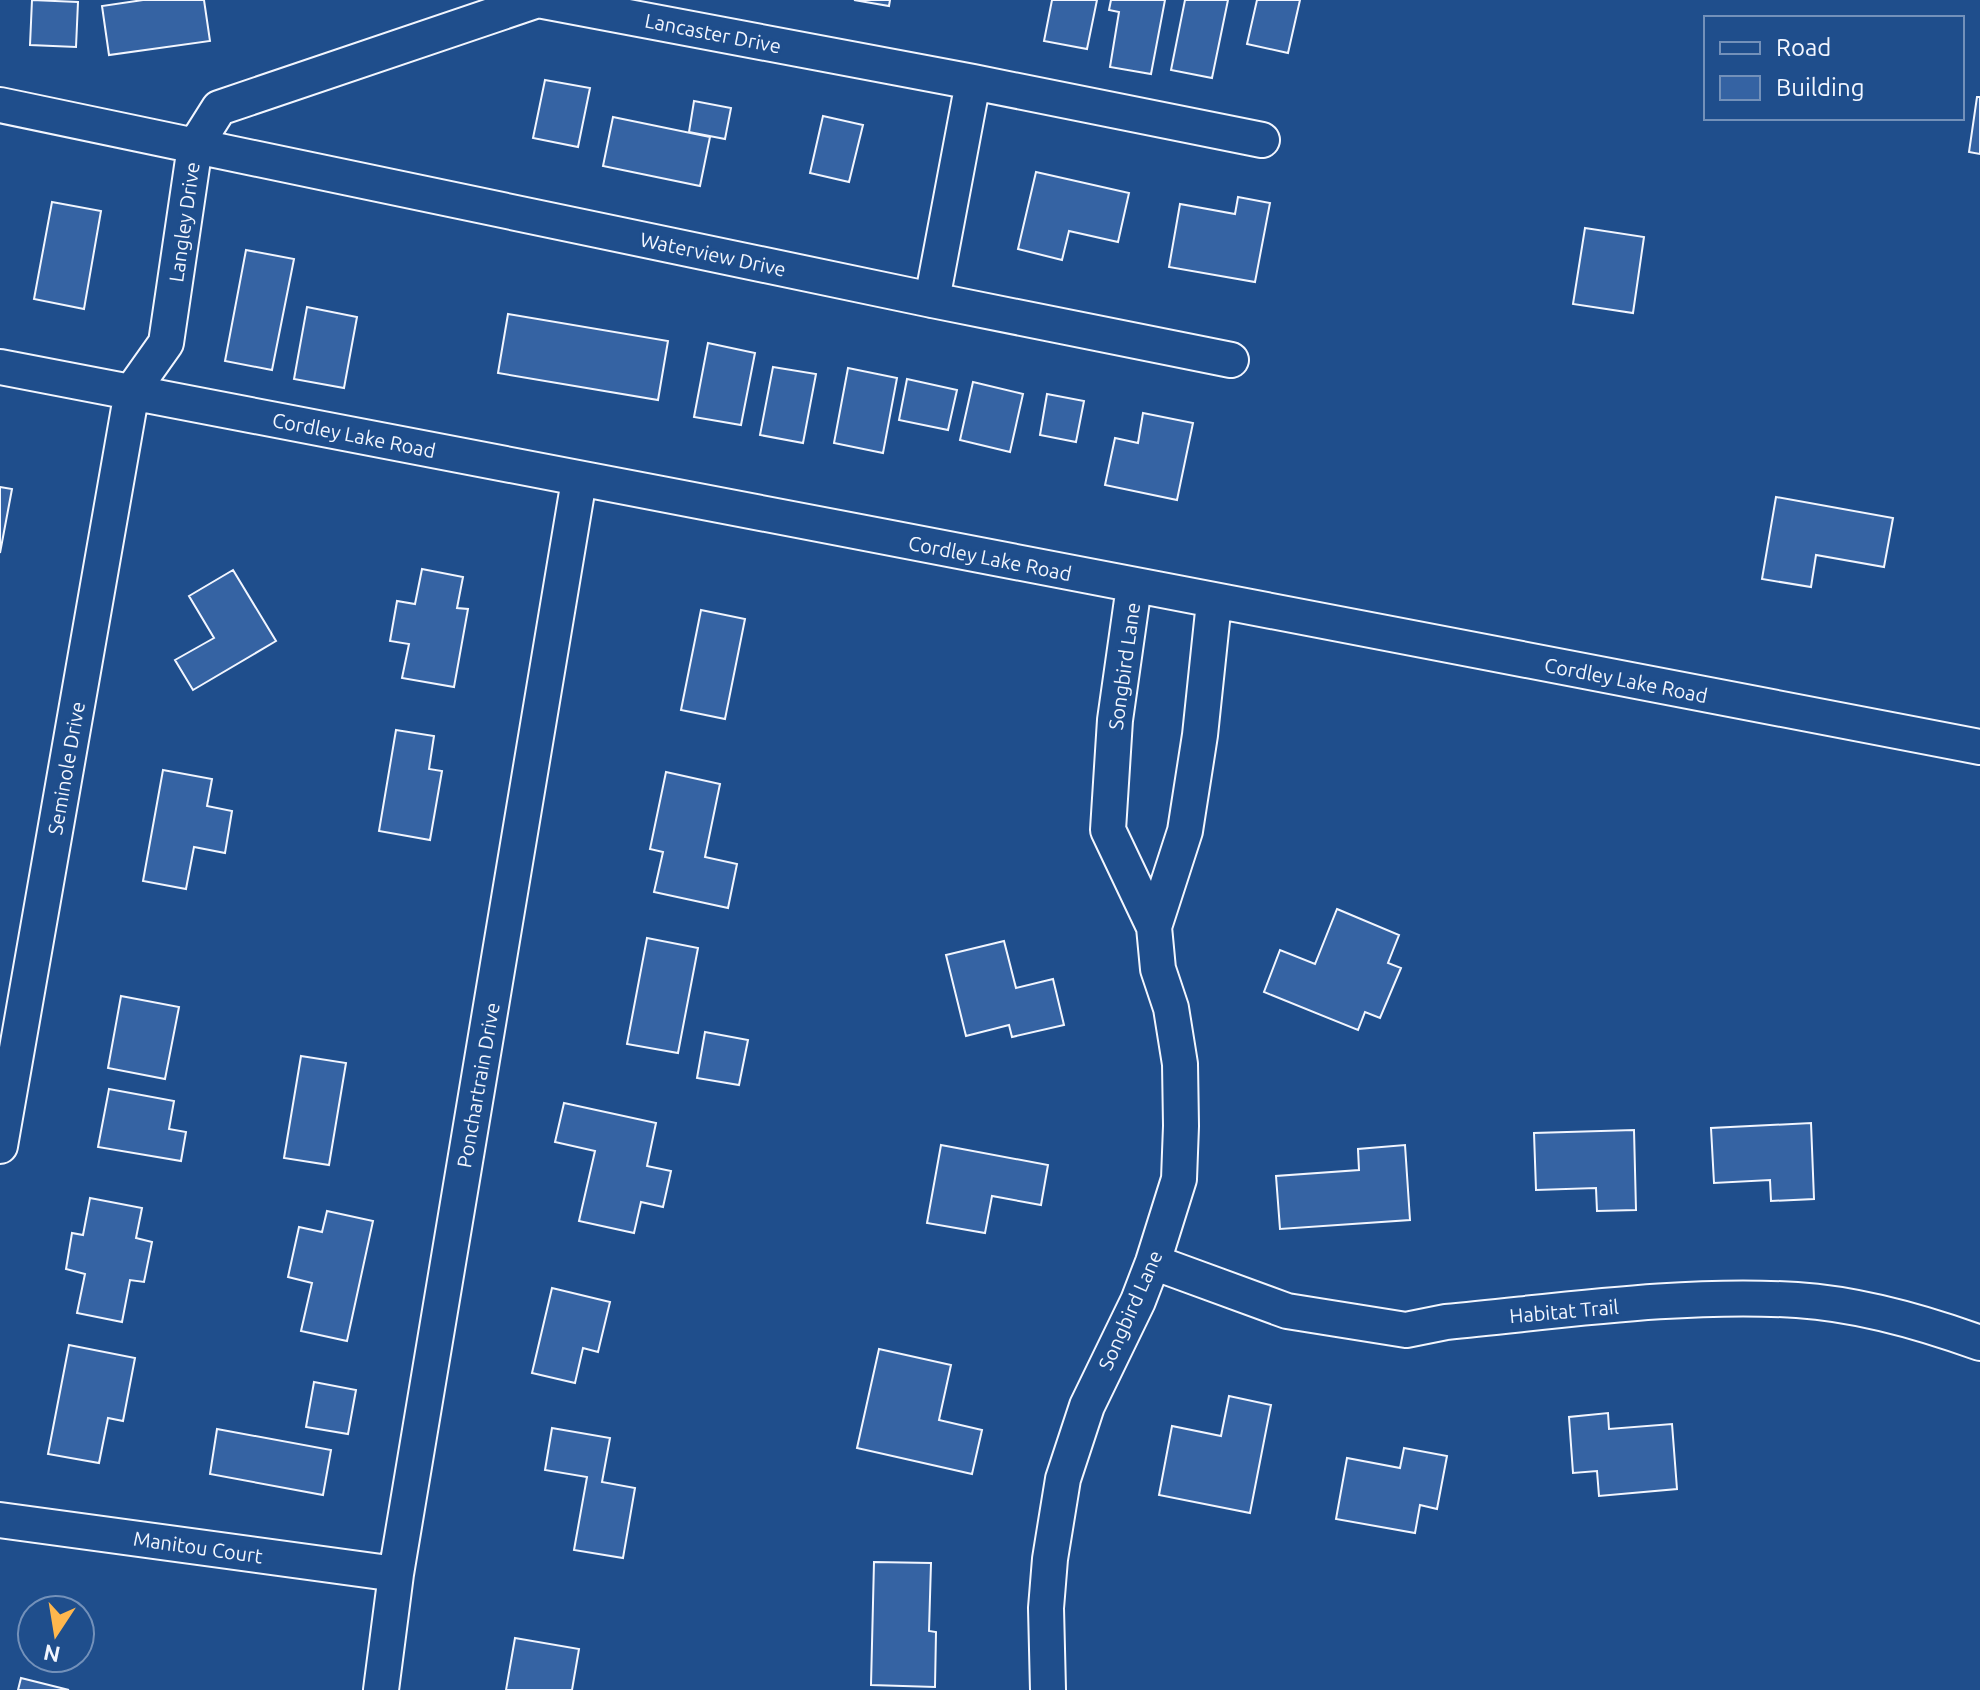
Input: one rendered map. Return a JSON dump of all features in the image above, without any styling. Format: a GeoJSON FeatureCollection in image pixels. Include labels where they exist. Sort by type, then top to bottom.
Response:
{"type":"FeatureCollection","features":[{"type":"Feature","properties":{"kind":"street","name":"Lancaster Drive"},"geometry":{"type":"LineString","coordinates":[[195,146],[219,108],[538,0],[1262,140]]}},
{"type":"Feature","properties":{"kind":"street"},"geometry":{"type":"LineString","coordinates":[[932,300],[973,82]]}},
{"type":"Feature","properties":{"kind":"street","name":"Langley Drive"},"geometry":{"type":"LineString","coordinates":[[0,105],[195,146],[166,343],[132,391]]}},
{"type":"Feature","properties":{"kind":"street","name":"Waterview Drive"},"geometry":{"type":"LineString","coordinates":[[195,146],[1231,360]]}},
{"type":"Feature","properties":{"kind":"street","name":"Cordley Lake Road"},"geometry":{"type":"LineString","coordinates":[[0,367],[1980,747]]}},
{"type":"Feature","properties":{"kind":"street","name":"Seminole Drive"},"geometry":{"type":"LineString","coordinates":[[0,1146],[132,391]]}},
{"type":"Feature","properties":{"kind":"street","name":"Ponchartrain Drive"},"geometry":{"type":"LineString","coordinates":[[381,1690],[396,1574],[579,480]]}},
{"type":"Feature","properties":{"kind":"street","name":"Songbird Lane"},"geometry":{"type":"LineString","coordinates":[[1048,1690],[1046,1608],[1050,1559],[1063,1479],[1087,1406],[1138,1301],[1179,1179],[1180,1064],[1171,1008],[1158,969],[1154,927],[1108,830],[1115,720],[1134,586]]}},
{"type":"Feature","properties":{"kind":"street","name":"Songbird Lane"},"geometry":{"type":"LineString","coordinates":[[1154,927],[1185,831],[1200,735],[1214,602]]}},
{"type":"Feature","properties":{"kind":"street","name":"Habitat Trail"},"geometry":{"type":"LineString","coordinates":[[1153,1262],[1287,1311],[1406,1330],[1446,1322],[1719,1297],[1800,1300],[1847,1306],[1943,1329],[1980,1343]]}},
{"type":"Feature","properties":{"kind":"street","name":"Manitou Court"},"geometry":{"type":"LineString","coordinates":[[0,1520],[396,1574]]}},
{"type":"Feature","properties":{"kind":"building"},"geometry":{"type":"Polygon","coordinates":[[[32,0],[78,2],[76,47],[30,45],[32,0]]]}},
{"type":"Feature","properties":{"kind":"building"},"geometry":{"type":"Polygon","coordinates":[[[143,0],[204,0],[210,41],[109,55],[102,6],[143,0]]]}},
{"type":"Feature","properties":{"kind":"building"},"geometry":{"type":"Polygon","coordinates":[[[854,0],[890,0],[889,6],[854,0]]]}},
{"type":"Feature","properties":{"kind":"building"},"geometry":{"type":"Polygon","coordinates":[[[1052,0],[1097,0],[1087,49],[1044,41],[1052,0]]]}},
{"type":"Feature","properties":{"kind":"building"},"geometry":{"type":"Polygon","coordinates":[[[1111,0],[1165,0],[1151,74],[1110,67],[1119,12],[1109,10],[1111,0]]]}},
{"type":"Feature","properties":{"kind":"building"},"geometry":{"type":"Polygon","coordinates":[[[1185,0],[1228,0],[1212,78],[1171,70],[1185,0]]]}},
{"type":"Feature","properties":{"kind":"building"},"geometry":{"type":"Polygon","coordinates":[[[1257,0],[1300,0],[1288,53],[1247,44],[1257,0]]]}},
{"type":"Feature","properties":{"kind":"building"},"geometry":{"type":"Polygon","coordinates":[[[545,80],[590,88],[578,147],[533,138],[545,80]]]}},
{"type":"Feature","properties":{"kind":"building"},"geometry":{"type":"Polygon","coordinates":[[[1977,97],[1980,97],[1980,154],[1969,152],[1977,97]]]}},
{"type":"Feature","properties":{"kind":"building"},"geometry":{"type":"Polygon","coordinates":[[[694,101],[731,108],[725,139],[689,132],[694,101]]]}},
{"type":"Feature","properties":{"kind":"building"},"geometry":{"type":"Polygon","coordinates":[[[823,116],[863,125],[849,182],[810,173],[823,116]]]}},
{"type":"Feature","properties":{"kind":"building"},"geometry":{"type":"Polygon","coordinates":[[[613,117],[710,137],[700,186],[603,166],[613,117]]]}},
{"type":"Feature","properties":{"kind":"building"},"geometry":{"type":"Polygon","coordinates":[[[1036,172],[1129,193],[1118,242],[1069,231],[1062,260],[1018,249],[1036,172]]]}},
{"type":"Feature","properties":{"kind":"building"},"geometry":{"type":"Polygon","coordinates":[[[1238,197],[1270,203],[1255,282],[1169,267],[1180,204],[1235,214],[1238,197]]]}},
{"type":"Feature","properties":{"kind":"building"},"geometry":{"type":"Polygon","coordinates":[[[52,202],[101,211],[84,309],[34,299],[52,202]]]}},
{"type":"Feature","properties":{"kind":"building"},"geometry":{"type":"Polygon","coordinates":[[[1585,228],[1644,237],[1633,313],[1573,304],[1585,228]]]}},
{"type":"Feature","properties":{"kind":"building"},"geometry":{"type":"Polygon","coordinates":[[[246,250],[294,259],[272,370],[225,361],[246,250]]]}},
{"type":"Feature","properties":{"kind":"building"},"geometry":{"type":"Polygon","coordinates":[[[307,307],[357,317],[344,388],[294,379],[307,307]]]}},
{"type":"Feature","properties":{"kind":"building"},"geometry":{"type":"Polygon","coordinates":[[[508,314],[668,341],[658,400],[498,373],[508,314]]]}},
{"type":"Feature","properties":{"kind":"building"},"geometry":{"type":"Polygon","coordinates":[[[708,343],[755,353],[741,425],[694,417],[708,343]]]}},
{"type":"Feature","properties":{"kind":"building"},"geometry":{"type":"Polygon","coordinates":[[[773,367],[816,374],[803,443],[760,435],[773,367]]]}},
{"type":"Feature","properties":{"kind":"building"},"geometry":{"type":"Polygon","coordinates":[[[848,368],[897,378],[883,453],[834,443],[848,368]]]}},
{"type":"Feature","properties":{"kind":"building"},"geometry":{"type":"Polygon","coordinates":[[[907,379],[957,390],[948,430],[899,420],[907,379]]]}},
{"type":"Feature","properties":{"kind":"building"},"geometry":{"type":"Polygon","coordinates":[[[973,382],[1023,394],[1010,452],[960,440],[973,382]]]}},
{"type":"Feature","properties":{"kind":"building"},"geometry":{"type":"Polygon","coordinates":[[[1047,394],[1084,401],[1076,442],[1040,435],[1047,394]]]}},
{"type":"Feature","properties":{"kind":"building"},"geometry":{"type":"Polygon","coordinates":[[[1143,413],[1193,423],[1177,500],[1105,485],[1115,438],[1138,443],[1143,413]]]}},
{"type":"Feature","properties":{"kind":"building"},"geometry":{"type":"Polygon","coordinates":[[[0,487],[12,489],[0,553],[0,487]]]}},
{"type":"Feature","properties":{"kind":"building"},"geometry":{"type":"Polygon","coordinates":[[[1776,497],[1893,518],[1884,567],[1816,555],[1811,587],[1762,579],[1776,497]]]}},
{"type":"Feature","properties":{"kind":"building"},"geometry":{"type":"Polygon","coordinates":[[[422,569],[463,577],[457,608],[468,609],[454,687],[402,678],[409,644],[390,641],[397,601],[415,604],[422,569]]]}},
{"type":"Feature","properties":{"kind":"building"},"geometry":{"type":"Polygon","coordinates":[[[233,570],[276,641],[193,690],[175,660],[214,638],[189,596],[233,570]]]}},
{"type":"Feature","properties":{"kind":"building"},"geometry":{"type":"Polygon","coordinates":[[[701,610],[745,619],[725,719],[681,710],[701,610]]]}},
{"type":"Feature","properties":{"kind":"building"},"geometry":{"type":"Polygon","coordinates":[[[396,730],[434,736],[429,769],[442,771],[430,840],[379,831],[396,730]]]}},
{"type":"Feature","properties":{"kind":"building"},"geometry":{"type":"Polygon","coordinates":[[[163,770],[212,779],[207,806],[232,811],[225,853],[194,847],[186,889],[143,881],[163,770]]]}},
{"type":"Feature","properties":{"kind":"building"},"geometry":{"type":"Polygon","coordinates":[[[666,772],[720,784],[705,857],[737,864],[728,908],[654,892],[663,852],[650,849],[666,772]]]}},
{"type":"Feature","properties":{"kind":"building"},"geometry":{"type":"Polygon","coordinates":[[[1337,909],[1399,935],[1388,963],[1401,968],[1380,1018],[1365,1012],[1358,1030],[1264,992],[1280,950],[1315,964],[1337,909]]]}},
{"type":"Feature","properties":{"kind":"building"},"geometry":{"type":"Polygon","coordinates":[[[647,938],[698,948],[678,1053],[627,1044],[647,938]]]}},
{"type":"Feature","properties":{"kind":"building"},"geometry":{"type":"Polygon","coordinates":[[[1004,941],[1016,988],[1053,979],[1064,1025],[1012,1037],[1009,1025],[966,1036],[946,955],[1004,941]]]}},
{"type":"Feature","properties":{"kind":"building"},"geometry":{"type":"Polygon","coordinates":[[[121,996],[179,1007],[165,1079],[108,1068],[121,996]]]}},
{"type":"Feature","properties":{"kind":"building"},"geometry":{"type":"Polygon","coordinates":[[[705,1032],[748,1040],[739,1085],[697,1078],[705,1032]]]}},
{"type":"Feature","properties":{"kind":"building"},"geometry":{"type":"Polygon","coordinates":[[[301,1056],[346,1063],[329,1165],[284,1158],[301,1056]]]}},
{"type":"Feature","properties":{"kind":"building"},"geometry":{"type":"Polygon","coordinates":[[[109,1089],[174,1101],[169,1129],[186,1132],[181,1161],[98,1147],[109,1089]]]}},
{"type":"Feature","properties":{"kind":"building"},"geometry":{"type":"Polygon","coordinates":[[[564,1103],[656,1123],[647,1166],[671,1171],[663,1207],[641,1202],[634,1233],[579,1221],[595,1151],[555,1142],[564,1103]]]}},
{"type":"Feature","properties":{"kind":"building"},"geometry":{"type":"Polygon","coordinates":[[[1811,1123],[1814,1199],[1771,1201],[1770,1180],[1714,1183],[1711,1128],[1811,1123]]]}},
{"type":"Feature","properties":{"kind":"building"},"geometry":{"type":"Polygon","coordinates":[[[1634,1130],[1636,1210],[1597,1211],[1596,1188],[1536,1190],[1534,1133],[1634,1130]]]}},
{"type":"Feature","properties":{"kind":"building"},"geometry":{"type":"Polygon","coordinates":[[[941,1145],[1048,1165],[1041,1205],[992,1196],[985,1233],[927,1223],[941,1145]]]}},
{"type":"Feature","properties":{"kind":"building"},"geometry":{"type":"Polygon","coordinates":[[[1405,1145],[1410,1220],[1280,1229],[1276,1176],[1359,1170],[1358,1149],[1405,1145]]]}},
{"type":"Feature","properties":{"kind":"building"},"geometry":{"type":"Polygon","coordinates":[[[90,1198],[142,1208],[136,1238],[152,1242],[144,1282],[130,1280],[122,1322],[77,1313],[85,1274],[66,1269],[72,1233],[83,1235],[90,1198]]]}},
{"type":"Feature","properties":{"kind":"building"},"geometry":{"type":"Polygon","coordinates":[[[327,1211],[373,1221],[347,1341],[301,1331],[312,1283],[288,1277],[299,1227],[322,1232],[327,1211]]]}},
{"type":"Feature","properties":{"kind":"building"},"geometry":{"type":"Polygon","coordinates":[[[552,1288],[610,1302],[598,1352],[583,1348],[575,1383],[532,1373],[552,1288]]]}},
{"type":"Feature","properties":{"kind":"building"},"geometry":{"type":"Polygon","coordinates":[[[69,1345],[135,1358],[123,1421],[108,1418],[99,1463],[48,1454],[69,1345]]]}},
{"type":"Feature","properties":{"kind":"building"},"geometry":{"type":"Polygon","coordinates":[[[879,1349],[951,1365],[939,1420],[982,1430],[972,1474],[857,1448],[879,1349]]]}},
{"type":"Feature","properties":{"kind":"building"},"geometry":{"type":"Polygon","coordinates":[[[314,1382],[356,1390],[348,1434],[306,1427],[314,1382]]]}},
{"type":"Feature","properties":{"kind":"building"},"geometry":{"type":"Polygon","coordinates":[[[1229,1396],[1271,1405],[1250,1513],[1159,1495],[1172,1426],[1221,1436],[1229,1396]]]}},
{"type":"Feature","properties":{"kind":"building"},"geometry":{"type":"Polygon","coordinates":[[[1608,1413],[1609,1429],[1672,1424],[1677,1489],[1599,1496],[1597,1471],[1573,1473],[1569,1417],[1608,1413]]]}},
{"type":"Feature","properties":{"kind":"building"},"geometry":{"type":"Polygon","coordinates":[[[552,1428],[610,1438],[602,1482],[635,1488],[623,1558],[574,1550],[587,1477],[545,1470],[552,1428]]]}},
{"type":"Feature","properties":{"kind":"building"},"geometry":{"type":"Polygon","coordinates":[[[217,1429],[331,1450],[323,1495],[210,1474],[217,1429]]]}},
{"type":"Feature","properties":{"kind":"building"},"geometry":{"type":"Polygon","coordinates":[[[1404,1448],[1447,1456],[1437,1509],[1420,1505],[1415,1533],[1336,1519],[1347,1458],[1400,1468],[1404,1448]]]}},
{"type":"Feature","properties":{"kind":"building"},"geometry":{"type":"Polygon","coordinates":[[[874,1562],[931,1563],[929,1631],[936,1632],[935,1687],[871,1685],[874,1562]]]}},
{"type":"Feature","properties":{"kind":"building"},"geometry":{"type":"Polygon","coordinates":[[[515,1638],[579,1649],[572,1690],[506,1690],[515,1638]]]}},
{"type":"Feature","properties":{"kind":"building"},"geometry":{"type":"Polygon","coordinates":[[[21,1678],[69,1690],[18,1690],[21,1678]]]}}]}
